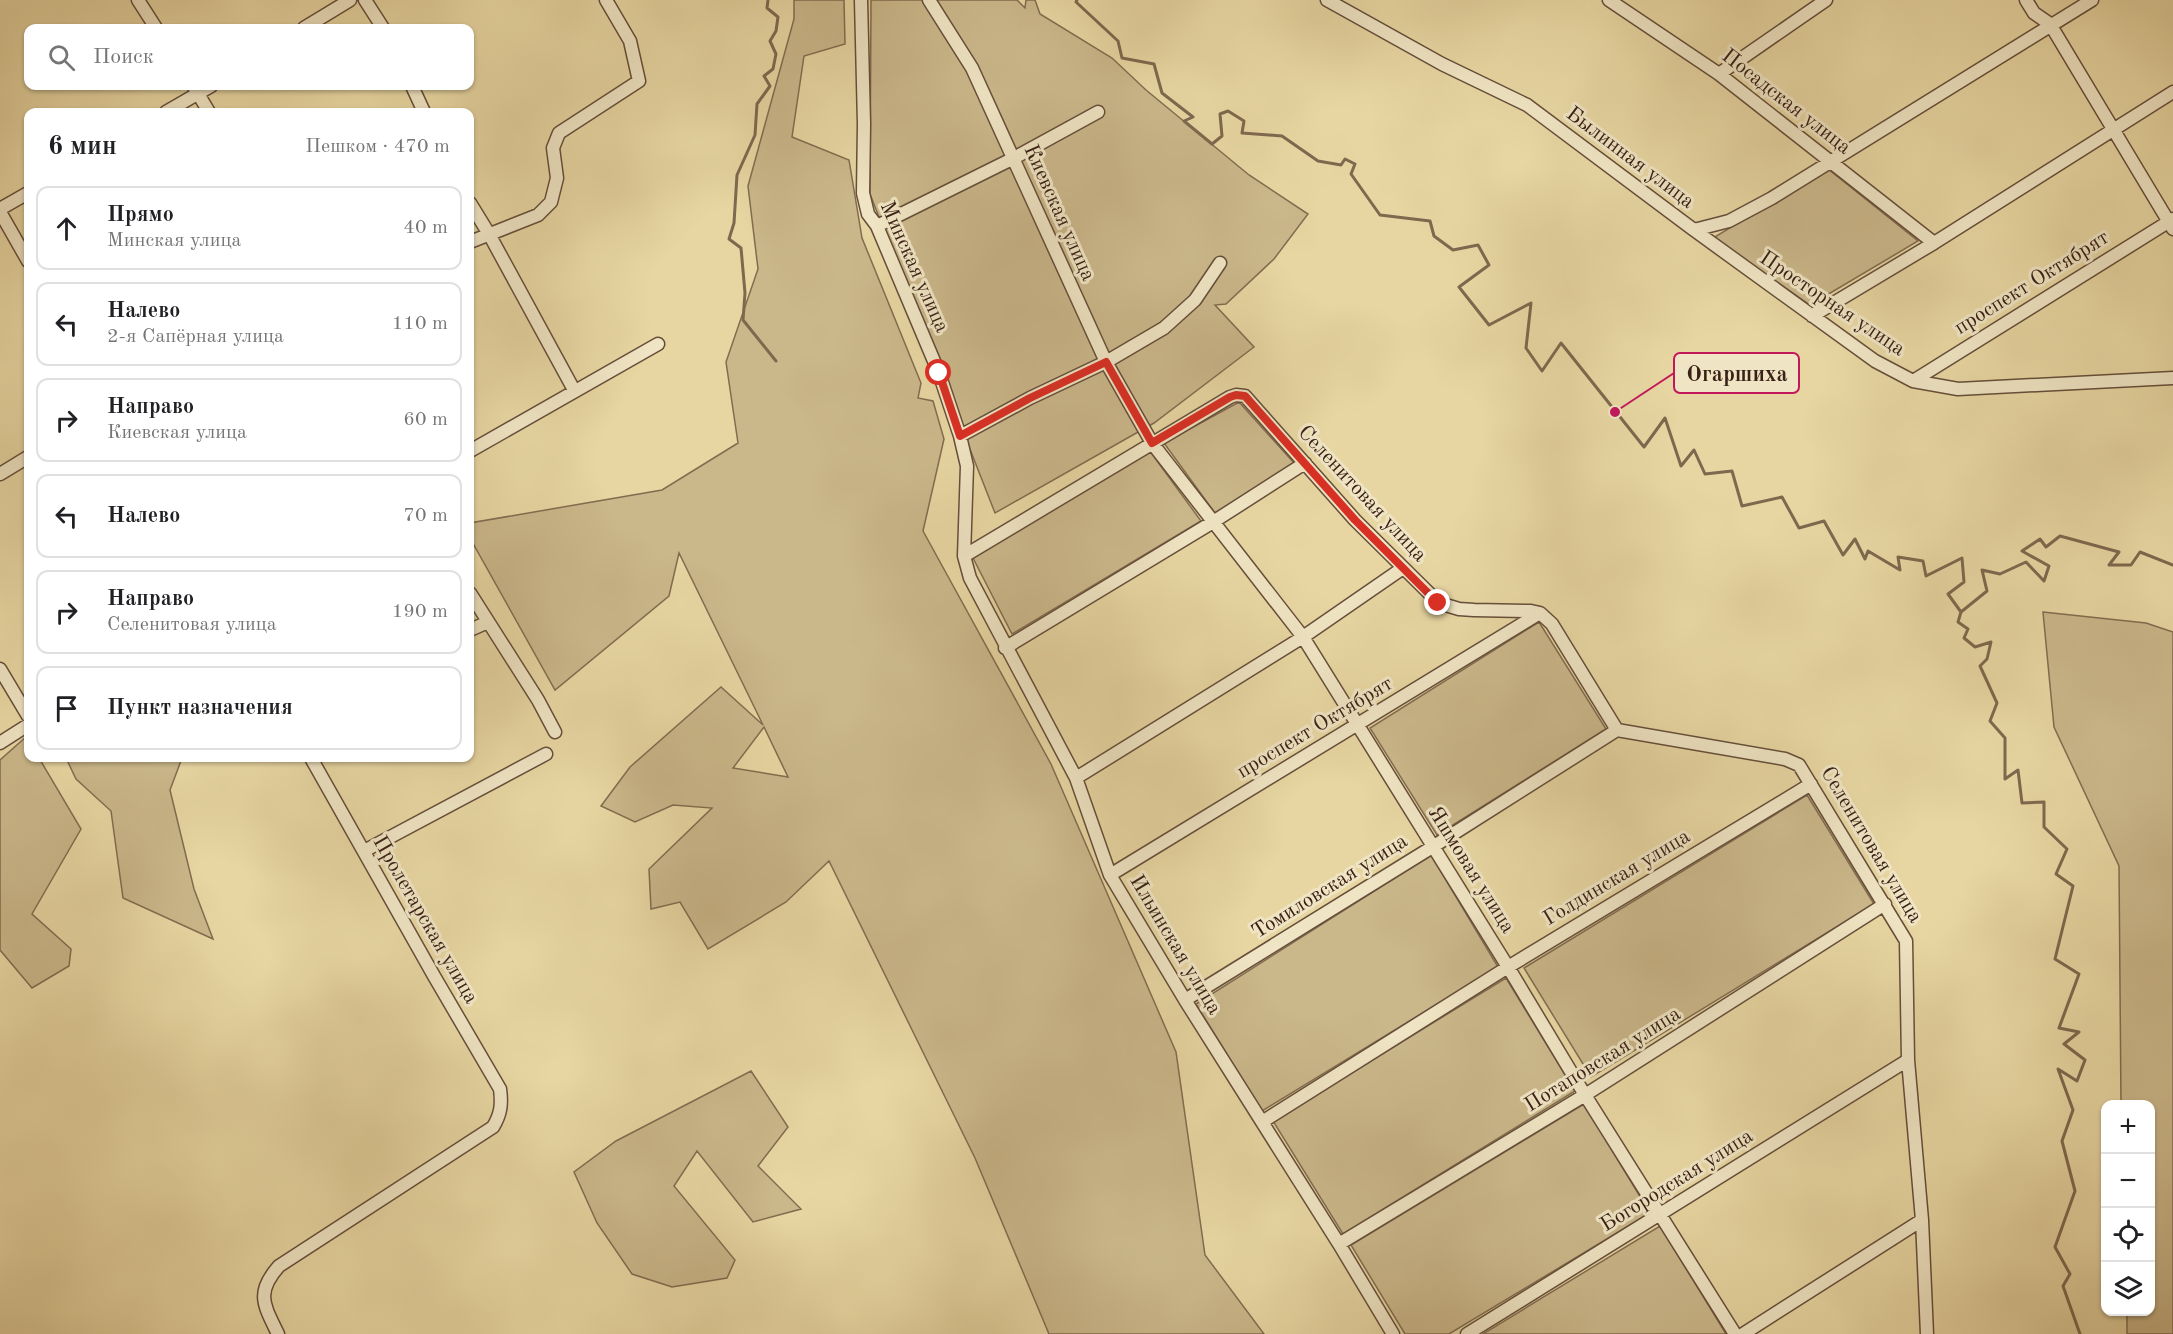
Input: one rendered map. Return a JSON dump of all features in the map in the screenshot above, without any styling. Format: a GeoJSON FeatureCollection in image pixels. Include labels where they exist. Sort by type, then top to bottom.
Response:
{"type":"FeatureCollection","features":[{"type":"Feature","properties":{"kind":"street"},"geometry":{"type":"LineString","coordinates":[[138,0],[153,24]]}},
{"type":"Feature","properties":{"kind":"street"},"geometry":{"type":"LineString","coordinates":[[311,24],[350,0]]}},
{"type":"Feature","properties":{"kind":"street"},"geometry":{"type":"LineString","coordinates":[[365,0],[380,24]]}},
{"type":"Feature","properties":{"kind":"street"},"geometry":{"type":"LineString","coordinates":[[474,240],[538,215],[551,202],[557,178],[553,148],[559,133],[639,81],[630,41],[606,0]]}},
{"type":"Feature","properties":{"kind":"street","name":"Минская улица"},"geometry":{"type":"LineString","coordinates":[[861,0],[864,124],[862,193],[868,214],[877,226],[939,373],[960,436],[967,466],[964,556]]}},
{"type":"Feature","properties":{"kind":"street","name":"Киевская улица"},"geometry":{"type":"LineString","coordinates":[[929,0],[972,68],[1106,362],[1152,443]]}},
{"type":"Feature","properties":{"kind":"street","name":"Былинная улица"},"geometry":{"type":"LineString","coordinates":[[1327,0],[1442,64],[1527,105],[1694,230],[1729,221],[1772,198],[2092,0]]}},
{"type":"Feature","properties":{"kind":"street","name":"Посадская улица"},"geometry":{"type":"LineString","coordinates":[[1609,0],[1719,74],[1934,243]]}},
{"type":"Feature","properties":{"kind":"street"},"geometry":{"type":"LineString","coordinates":[[1719,74],[1826,0]]}},
{"type":"Feature","properties":{"kind":"street"},"geometry":{"type":"LineString","coordinates":[[2026,0],[2034,13],[2050,24],[2171,223]]}},
{"type":"Feature","properties":{"kind":"street"},"geometry":{"type":"LineString","coordinates":[[170,108],[195,90]]}},
{"type":"Feature","properties":{"kind":"street"},"geometry":{"type":"LineString","coordinates":[[197,90],[207,108]]}},
{"type":"Feature","properties":{"kind":"street"},"geometry":{"type":"LineString","coordinates":[[414,90],[422,108]]}},
{"type":"Feature","properties":{"kind":"street"},"geometry":{"type":"LineString","coordinates":[[1812,316],[1934,243],[2173,92]]}},
{"type":"Feature","properties":{"kind":"street"},"geometry":{"type":"LineString","coordinates":[[877,226],[1014,158],[1098,112]]}},
{"type":"Feature","properties":{"kind":"street"},"geometry":{"type":"LineString","coordinates":[[24,196],[0,211],[24,254]]}},
{"type":"Feature","properties":{"kind":"street"},"geometry":{"type":"LineString","coordinates":[[474,210],[574,390]]}},
{"type":"Feature","properties":{"kind":"street","name":"проспект Октябрят"},"geometry":{"type":"LineString","coordinates":[[1912,381],[2171,223]]}},
{"type":"Feature","properties":{"kind":"street","name":"Просторная улица"},"geometry":{"type":"LineString","coordinates":[[1694,230],[1875,361],[1912,381],[1958,389],[2173,378]]}},
{"type":"Feature","properties":{"kind":"street"},"geometry":{"type":"LineString","coordinates":[[960,436],[1030,398],[1106,362],[1164,328],[1195,300],[1220,263]]}},
{"type":"Feature","properties":{"kind":"street"},"geometry":{"type":"LineString","coordinates":[[474,449],[658,344]]}},
{"type":"Feature","properties":{"kind":"street","name":"Селенитовая улица"},"geometry":{"type":"LineString","coordinates":[[1152,443],[1230,397],[1245,396],[1355,520],[1438,603],[1459,609],[1540,613]]}},
{"type":"Feature","properties":{"kind":"street"},"geometry":{"type":"LineString","coordinates":[[964,556],[1152,443]]}},
{"type":"Feature","properties":{"kind":"street","name":"Яшмовая улица"},"geometry":{"type":"LineString","coordinates":[[1152,443],[1303,637],[1735,1334]]}},
{"type":"Feature","properties":{"kind":"street"},"geometry":{"type":"LineString","coordinates":[[0,474],[24,459]]}},
{"type":"Feature","properties":{"kind":"street"},"geometry":{"type":"LineString","coordinates":[[1005,648],[1213,522],[1305,463]]}},
{"type":"Feature","properties":{"kind":"street","name":"Ильинская улица"},"geometry":{"type":"LineString","coordinates":[[964,556],[970,578],[1005,648],[1076,778],[1110,875],[1393,1334]]}},
{"type":"Feature","properties":{"kind":"street"},"geometry":{"type":"LineString","coordinates":[[1076,778],[1303,637],[1403,568]]}},
{"type":"Feature","properties":{"kind":"street"},"geometry":{"type":"LineString","coordinates":[[474,599],[538,700],[555,732]]}},
{"type":"Feature","properties":{"kind":"street"},"geometry":{"type":"LineString","coordinates":[[1540,613],[1552,624],[1617,730]]}},
{"type":"Feature","properties":{"kind":"street","name":"проспект Октябрят"},"geometry":{"type":"LineString","coordinates":[[1110,875],[1540,613]]}},
{"type":"Feature","properties":{"kind":"street"},"geometry":{"type":"LineString","coordinates":[[474,628],[488,622]]}},
{"type":"Feature","properties":{"kind":"street"},"geometry":{"type":"LineString","coordinates":[[0,669],[24,709]]}},
{"type":"Feature","properties":{"kind":"street"},"geometry":{"type":"LineString","coordinates":[[0,742],[24,727]]}},
{"type":"Feature","properties":{"kind":"street","name":"Селенитовая улица"},"geometry":{"type":"LineString","coordinates":[[1617,730],[1785,759],[1799,765],[1886,904],[1906,941],[1908,1060],[1922,1220],[1927,1334]]}},
{"type":"Feature","properties":{"kind":"street","name":"Томиловская улица"},"geometry":{"type":"LineString","coordinates":[[1185,1000],[1617,730]]}},
{"type":"Feature","properties":{"kind":"street"},"geometry":{"type":"LineString","coordinates":[[364,851],[546,754]]}},
{"type":"Feature","properties":{"kind":"street","name":"Пролетарская улица"},"geometry":{"type":"LineString","coordinates":[[278,1334],[263,1300],[266,1284],[279,1266],[493,1127],[500,1116],[502,1103],[500,1089],[313,762]]}},
{"type":"Feature","properties":{"kind":"street","name":"Голдинская улица"},"geometry":{"type":"LineString","coordinates":[[1262,1122],[1508,967],[1811,783]]}},
{"type":"Feature","properties":{"kind":"street","name":"Потаповская улица"},"geometry":{"type":"LineString","coordinates":[[1339,1244],[1585,1095],[1886,904]]}},
{"type":"Feature","properties":{"kind":"street","name":"Богородская улица"},"geometry":{"type":"LineString","coordinates":[[1467,1334],[1908,1060]]}},
{"type":"Feature","properties":{"kind":"street"},"geometry":{"type":"LineString","coordinates":[[1743,1334],[1922,1220]]}},
{"type":"Feature","properties":{"kind":"shaded area"},"geometry":{"type":"Polygon","coordinates":[[[794,0],[844,0],[845,44],[804,56],[792,137],[849,160],[862,238],[921,383],[918,398],[933,401],[944,439],[923,531],[1051,764],[1176,1052],[1205,1255],[1264,1334],[1049,1334],[975,1158],[829,861],[786,902],[708,949],[680,902],[651,909],[649,869],[712,808],[673,805],[635,822],[601,806],[630,767],[721,687],[763,725],[679,553],[669,596],[555,690],[474,545],[474,522],[662,490],[738,443],[726,362],[758,269],[748,186],[794,19],[794,0]],[[764,727],[733,768],[788,777],[764,727]]]}},
{"type":"Feature","properties":{"kind":"shaded area"},"geometry":{"type":"Polygon","coordinates":[[[871,0],[1017,0],[1025,8],[1026,0],[1035,0],[1040,14],[1112,58],[1146,90],[1249,175],[1308,214],[1274,259],[1226,304],[1215,305],[1254,347],[1154,423],[995,513],[870,194],[871,0]]]}},
{"type":"Feature","properties":{"kind":"shaded area"},"geometry":{"type":"Polygon","coordinates":[[[1828,169],[1918,241],[1810,305],[1713,238],[1828,169]]]}},
{"type":"Feature","properties":{"kind":"shaded area"},"geometry":{"type":"Polygon","coordinates":[[[1239,402],[1295,464],[1215,513],[1164,443],[1239,402]]]}},
{"type":"Feature","properties":{"kind":"shaded area"},"geometry":{"type":"Polygon","coordinates":[[[1149,450],[1201,521],[1012,634],[973,558],[1149,450]]]}},
{"type":"Feature","properties":{"kind":"shaded area"},"geometry":{"type":"Polygon","coordinates":[[[2043,612],[2146,623],[2173,632],[2173,1334],[2127,1334],[2127,1316],[2155,1316],[2155,1100],[2121,1100],[2119,866],[2054,727],[2043,612]]]}},
{"type":"Feature","properties":{"kind":"shaded area"},"geometry":{"type":"Polygon","coordinates":[[[1539,622],[1606,729],[1437,835],[1370,728],[1539,622]]]}},
{"type":"Feature","properties":{"kind":"shaded area"},"geometry":{"type":"Polygon","coordinates":[[[24,739],[24,762],[41,762],[81,829],[32,914],[71,949],[69,966],[32,988],[0,950],[0,760],[24,739]]]}},
{"type":"Feature","properties":{"kind":"shaded area"},"geometry":{"type":"Polygon","coordinates":[[[68,762],[180,762],[170,790],[194,889],[213,939],[123,898],[111,811],[76,779],[68,762]]]}},
{"type":"Feature","properties":{"kind":"shaded area"},"geometry":{"type":"Polygon","coordinates":[[[1807,795],[1874,904],[1591,1077],[1524,968],[1807,795]]]}},
{"type":"Feature","properties":{"kind":"shaded area"},"geometry":{"type":"Polygon","coordinates":[[[1431,855],[1498,967],[1262,1111],[1196,1004],[1431,855]]]}},
{"type":"Feature","properties":{"kind":"shaded area"},"geometry":{"type":"Polygon","coordinates":[[[1506,978],[1575,1091],[1343,1234],[1273,1121],[1506,978]]]}},
{"type":"Feature","properties":{"kind":"shaded area"},"geometry":{"type":"Polygon","coordinates":[[[751,1071],[788,1127],[758,1166],[801,1209],[753,1222],[697,1151],[674,1186],[735,1260],[727,1278],[672,1287],[632,1274],[597,1223],[574,1172],[616,1141],[751,1071]]]}},
{"type":"Feature","properties":{"kind":"shaded area"},"geometry":{"type":"Polygon","coordinates":[[[1584,1104],[1650,1213],[1449,1334],[1405,1334],[1351,1245],[1584,1104]]]}},
{"type":"Feature","properties":{"kind":"shaded area"},"geometry":{"type":"Polygon","coordinates":[[[1660,1226],[1726,1334],[1483,1334],[1660,1226]]]}},
{"type":"Feature","properties":{"kind":"waterway"},"geometry":{"type":"LineString","coordinates":[[768,0],[767,8],[778,17],[776,31],[770,41],[776,54],[773,69],[764,76],[770,86],[757,104],[755,135],[737,175],[734,223],[729,239],[741,248],[745,293],[743,320],[776,361]]}},
{"type":"Feature","properties":{"kind":"waterway"},"geometry":{"type":"LineString","coordinates":[[1077,0],[1076,2],[1118,41],[1122,58],[1154,64],[1162,93],[1193,117],[1184,121],[1212,144],[1222,136],[1220,114],[1228,111],[1244,121],[1242,133],[1282,136],[1318,161],[1341,165],[1345,159],[1355,164],[1351,174],[1380,215],[1430,221],[1434,236],[1453,250],[1478,245],[1489,265],[1459,287],[1489,325],[1531,303],[1526,348],[1542,371],[1561,343],[1644,447],[1665,418],[1681,466],[1694,450],[1705,474],[1732,471],[1742,506],[1782,497],[1799,528],[1824,521],[1843,555],[1855,539],[1865,559],[1868,551],[1900,570],[1898,557],[1923,561],[1926,576],[1962,558],[1964,582],[1948,594],[1961,612],[1987,591],[1982,570],[2000,574],[2026,562],[2044,581],[2049,566],[2022,551],[2040,539],[2046,547],[2060,536],[2119,552],[2109,565],[2131,565],[2140,552],[2173,565]]}},
{"type":"Feature","properties":{"kind":"waterway"},"geometry":{"type":"LineString","coordinates":[[1961,612],[1958,622],[1968,629],[1964,638],[1975,647],[1991,642],[1987,659],[1980,666],[1997,703],[1990,721],[2005,738],[2005,779],[2018,770],[2022,803],[2044,802],[2044,827],[2067,849],[2056,874],[2073,886],[2055,959],[2079,974],[2059,1028],[2079,1032],[2064,1044],[2085,1060],[2077,1081],[2058,1069],[2073,1110],[2062,1141],[2075,1191],[2055,1247],[2070,1274],[2063,1286],[2080,1334]]}},
{"type":"Feature","properties":{"kind":"place","name":"Огаршиха"},"geometry":{"type":"Point","coordinates":[1615,412]}},
{"type":"Feature","properties":{"kind":"route"},"geometry":{"type":"LineString","coordinates":[[939,373],[960,436],[1030,398],[1106,362],[1152,443],[1230,397],[1245,396],[1251,400],[1355,520],[1438,603]]}}]}
